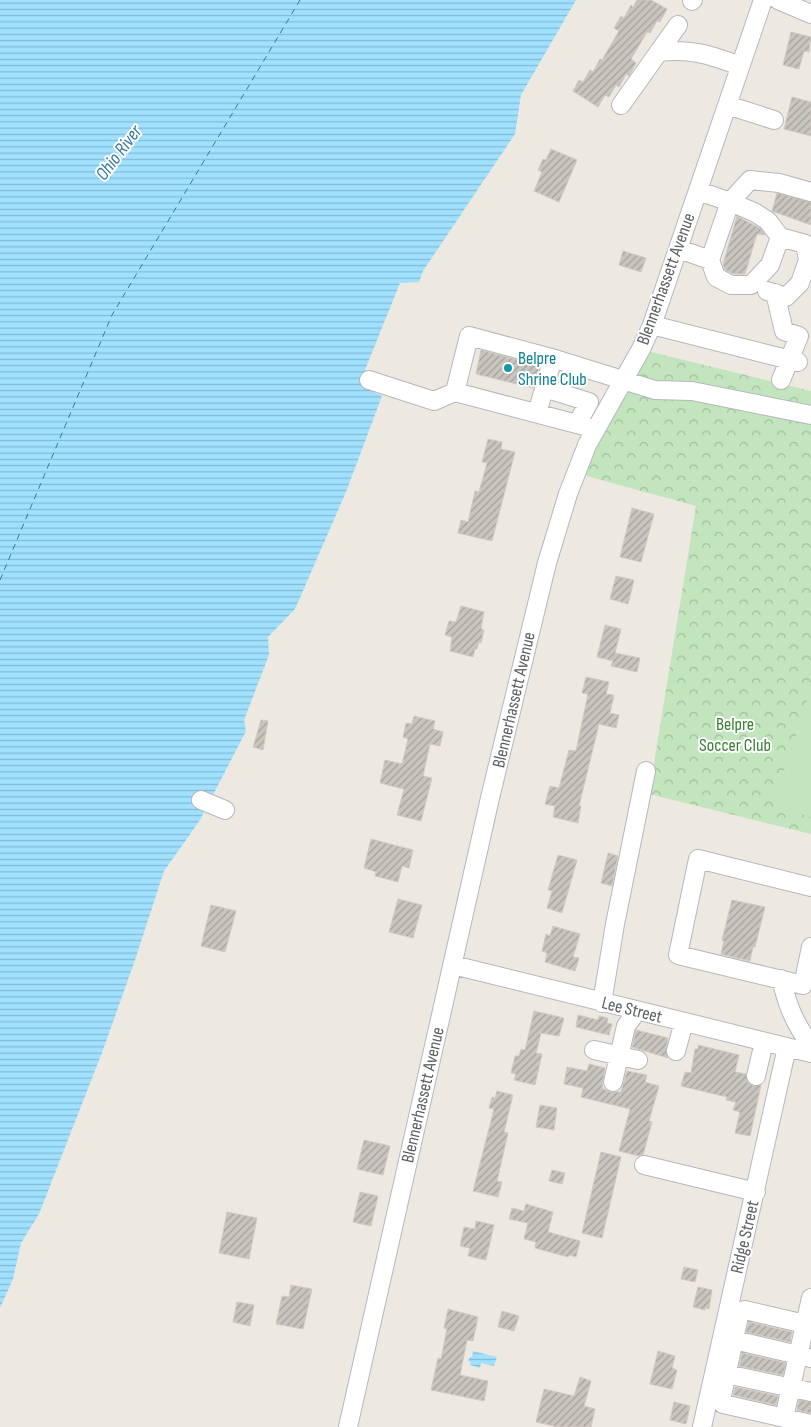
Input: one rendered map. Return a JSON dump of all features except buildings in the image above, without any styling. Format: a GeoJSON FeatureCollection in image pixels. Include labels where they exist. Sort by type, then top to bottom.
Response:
{"type":"FeatureCollection","features":[{"type":"Feature","properties":{"kind":"street","name":"Blennerhassett Avenue"},"geometry":{"type":"LineString","coordinates":[[348,1427],[515,690],[547,563],[575,473],[596,429],[652,325],[762,0]]}},
{"type":"Feature","properties":{"kind":"street"},"geometry":{"type":"LineString","coordinates":[[778,0],[811,14]]}},
{"type":"Feature","properties":{"kind":"street"},"geometry":{"type":"LineString","coordinates":[[621,105],[678,25]]}},
{"type":"Feature","properties":{"kind":"street"},"geometry":{"type":"LineString","coordinates":[[659,52],[691,51],[713,56],[740,66]]}},
{"type":"Feature","properties":{"kind":"street"},"geometry":{"type":"LineString","coordinates":[[727,105],[774,120]]}},
{"type":"Feature","properties":{"kind":"street"},"geometry":{"type":"LineString","coordinates":[[699,190],[730,202],[754,212],[768,221],[780,237],[805,244],[810,260],[800,283],[786,297],[751,285],[731,285],[716,277],[710,260],[730,202],[750,180],[779,183],[811,192]]}},
{"type":"Feature","properties":{"kind":"street"},"geometry":{"type":"LineString","coordinates":[[751,285],[770,265],[780,237]]}},
{"type":"Feature","properties":{"kind":"street"},"geometry":{"type":"LineString","coordinates":[[679,249],[710,260]]}},
{"type":"Feature","properties":{"kind":"street"},"geometry":{"type":"LineString","coordinates":[[775,293],[784,331],[798,336],[794,362],[781,380]]}},
{"type":"Feature","properties":{"kind":"street"},"geometry":{"type":"LineString","coordinates":[[652,325],[794,362]]}},
{"type":"Feature","properties":{"kind":"street"},"geometry":{"type":"LineString","coordinates":[[455,392],[469,336],[555,359],[655,390],[692,391],[811,415]]}},
{"type":"Feature","properties":{"kind":"street"},"geometry":{"type":"LineString","coordinates":[[537,414],[550,365],[555,359]]}},
{"type":"Feature","properties":{"kind":"street"},"geometry":{"type":"LineString","coordinates":[[369,380],[434,401],[455,392],[596,429]]}},
{"type":"Feature","properties":{"kind":"street"},"geometry":{"type":"LineString","coordinates":[[544,388],[588,402],[577,424]]}},
{"type":"Feature","properties":{"kind":"street"},"geometry":{"type":"LineString","coordinates":[[602,1002],[615,924],[646,771]]}},
{"type":"Feature","properties":{"kind":"street"},"geometry":{"type":"LineString","coordinates":[[201,800],[225,810]]}},
{"type":"Feature","properties":{"kind":"street"},"geometry":{"type":"LineString","coordinates":[[811,887],[698,859],[678,955],[803,985],[811,947]]}},
{"type":"Feature","properties":{"kind":"street","name":"Lee Street"},"geometry":{"type":"LineString","coordinates":[[453,966],[811,1053]]}},
{"type":"Feature","properties":{"kind":"street"},"geometry":{"type":"LineString","coordinates":[[781,979],[787,1005],[811,1046]]}},
{"type":"Feature","properties":{"kind":"street"},"geometry":{"type":"LineString","coordinates":[[613,1082],[607,1053],[620,1007]]}},
{"type":"Feature","properties":{"kind":"street"},"geometry":{"type":"LineString","coordinates":[[607,1053],[637,1011]]}},
{"type":"Feature","properties":{"kind":"street"},"geometry":{"type":"LineString","coordinates":[[676,1052],[684,1022]]}},
{"type":"Feature","properties":{"kind":"street"},"geometry":{"type":"LineString","coordinates":[[756,1076],[764,1042]]}},
{"type":"Feature","properties":{"kind":"street","name":"Ridge Street"},"geometry":{"type":"LineString","coordinates":[[702,1427],[787,1047]]}},
{"type":"Feature","properties":{"kind":"street"},"geometry":{"type":"LineString","coordinates":[[607,1053],[638,1060]]}},
{"type":"Feature","properties":{"kind":"street"},"geometry":{"type":"LineString","coordinates":[[644,1165],[756,1192]]}},
{"type":"Feature","properties":{"kind":"street"},"geometry":{"type":"LineString","coordinates":[[784,1418],[791,1388],[804,1356],[805,1324],[811,1298]]}},
{"type":"Feature","properties":{"kind":"street"},"geometry":{"type":"LineString","coordinates":[[805,1324],[745,1310],[740,1311],[721,1400],[723,1404],[811,1424]]}},
{"type":"Feature","properties":{"kind":"street"},"geometry":{"type":"LineString","coordinates":[[734,1340],[804,1356]]}},
{"type":"Feature","properties":{"kind":"street"},"geometry":{"type":"LineString","coordinates":[[726,1374],[811,1392]]}},
{"type":"Feature","properties":{"kind":"green space","name":"Belpre Soccer Club"},"geometry":{"type":"Polygon","coordinates":[[[647,351],[811,391],[811,834],[649,794],[696,506],[583,475],[593,447],[647,351]]]}},
{"type":"Feature","properties":{"kind":"green space"},"geometry":{"type":"Polygon","coordinates":[[[811,689],[811,817],[773,805],[811,689]]]}},
{"type":"Feature","properties":{"kind":"water","name":"Ohio River"},"geometry":{"type":"Polygon","coordinates":[[[0,0],[576,0],[521,95],[515,134],[423,271],[419,282],[400,283],[365,370],[372,374],[366,388],[382,396],[346,492],[295,609],[268,637],[269,655],[244,720],[246,731],[200,820],[164,871],[103,1050],[39,1214],[21,1243],[13,1279],[0,1308],[0,0]]]}},
{"type":"Feature","properties":{"kind":"water"},"geometry":{"type":"Polygon","coordinates":[[[473,1351],[497,1357],[494,1366],[481,1363],[480,1368],[470,1365],[471,1362],[468,1361],[472,1357],[473,1351]]]}},
{"type":"Feature","properties":{"kind":"ferry route"},"geometry":{"type":"LineString","coordinates":[[0,580],[112,315],[300,0]]}},
{"type":"Feature","properties":{"kind":"place","name":"Belpre Shrine Club"},"geometry":{"type":"Point","coordinates":[508,368]}}]}
